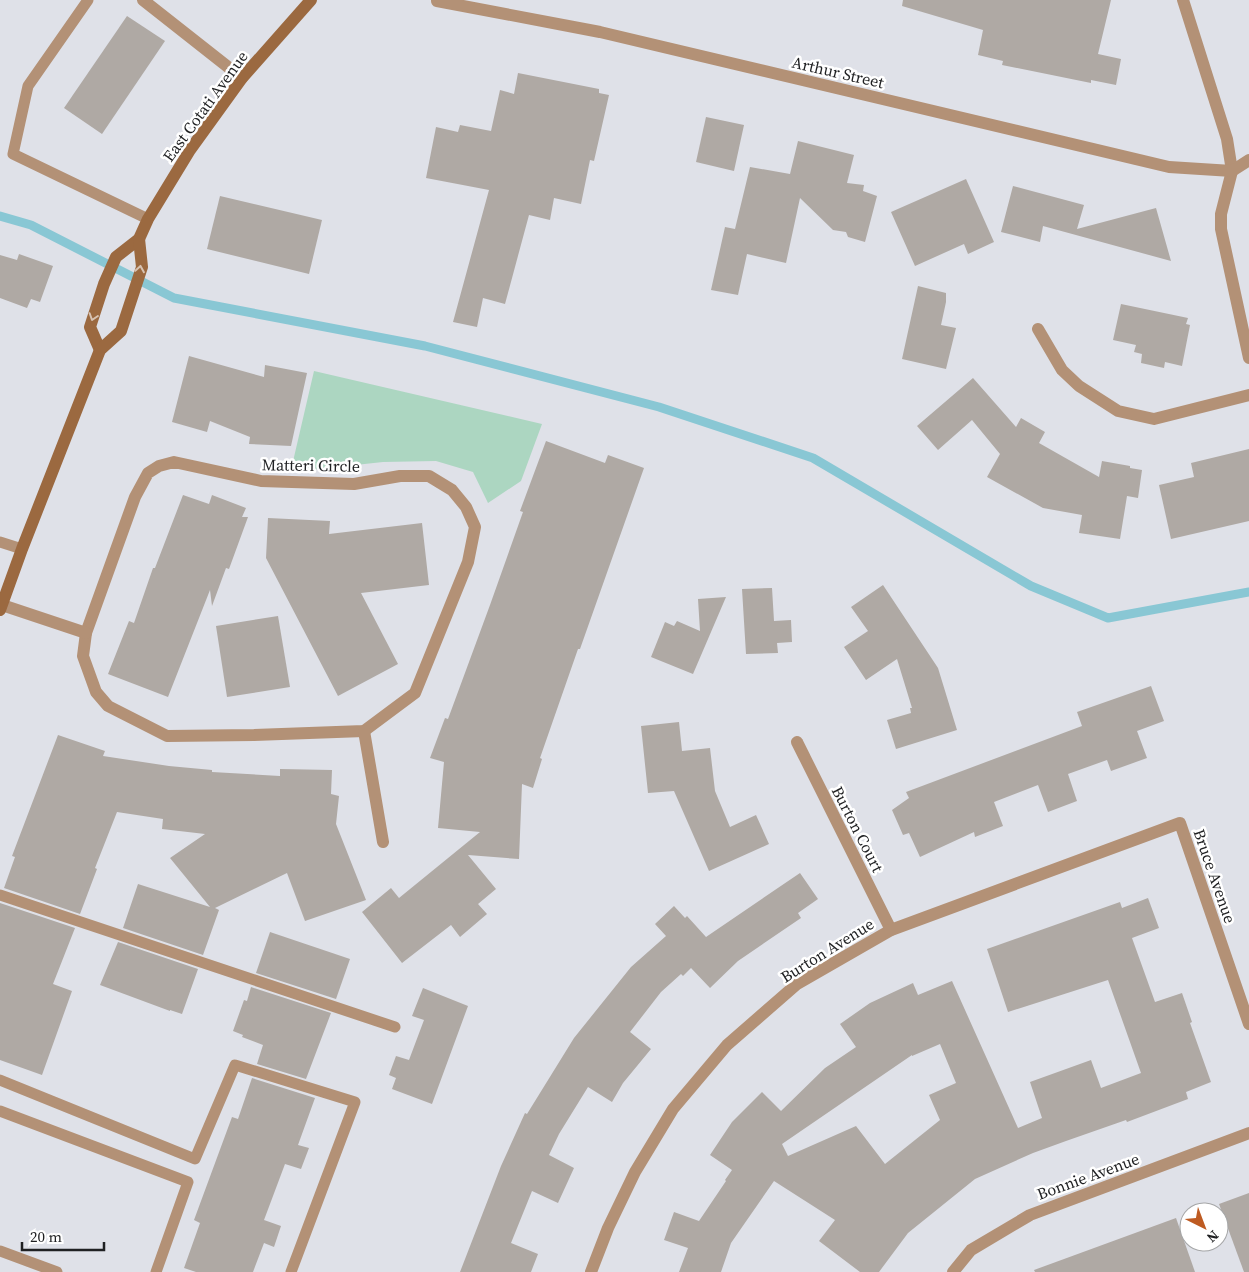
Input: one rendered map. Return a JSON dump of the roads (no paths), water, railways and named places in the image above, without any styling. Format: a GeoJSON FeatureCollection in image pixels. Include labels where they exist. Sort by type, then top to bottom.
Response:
{"type":"FeatureCollection","features":[{"type":"Feature","properties":{"kind":"main road","name":"East Cotati Avenue"},"geometry":{"type":"LineString","coordinates":[[100,350],[90,327],[104,284],[116,257],[139,239],[148,219],[190,150],[242,78],[311,0]]}},
{"type":"Feature","properties":{"kind":"main road"},"geometry":{"type":"LineString","coordinates":[[1,607],[22,548],[100,350],[121,331],[142,267],[139,239]]}},
{"type":"Feature","properties":{"kind":"street"},"geometry":{"type":"LineString","coordinates":[[143,0],[242,78]]}},
{"type":"Feature","properties":{"kind":"street"},"geometry":{"type":"LineString","coordinates":[[1183,0],[1227,139],[1232,171],[1221,214],[1221,229],[1249,358]]}},
{"type":"Feature","properties":{"kind":"street","name":"Arthur Street"},"geometry":{"type":"LineString","coordinates":[[437,1],[600,32],[1169,167],[1232,171]]}},
{"type":"Feature","properties":{"kind":"street"},"geometry":{"type":"LineString","coordinates":[[1232,171],[1249,160]]}},
{"type":"Feature","properties":{"kind":"street"},"geometry":{"type":"LineString","coordinates":[[1038,330],[1062,370],[1079,386],[1118,411],[1154,418],[1249,395]]}},
{"type":"Feature","properties":{"kind":"street","name":"Matteri Circle"},"geometry":{"type":"LineString","coordinates":[[174,462],[270,482],[354,484],[400,476],[428,476],[452,490],[466,508],[475,527],[468,562],[415,693],[364,731],[167,736],[108,706],[96,692],[83,656],[86,633],[135,496],[148,473],[159,466],[174,462]]}},
{"type":"Feature","properties":{"kind":"street"},"geometry":{"type":"LineString","coordinates":[[1,607],[86,633]]}},
{"type":"Feature","properties":{"kind":"street"},"geometry":{"type":"LineString","coordinates":[[364,731],[383,842]]}},
{"type":"Feature","properties":{"kind":"street","name":"Burton Court"},"geometry":{"type":"LineString","coordinates":[[797,742],[891,930]]}},
{"type":"Feature","properties":{"kind":"street","name":"Burton Avenue"},"geometry":{"type":"LineString","coordinates":[[591,1272],[623,1196],[672,1109],[727,1046],[797,984],[891,930],[1180,822]]}},
{"type":"Feature","properties":{"kind":"street","name":"Bruce Avenue"},"geometry":{"type":"LineString","coordinates":[[1180,822],[1249,1024]]}},
{"type":"Feature","properties":{"kind":"street","name":"Bonnie Avenue"},"geometry":{"type":"LineString","coordinates":[[952,1272],[971,1250],[1030,1215],[1249,1133]]}},
{"type":"Feature","properties":{"kind":"lane"},"geometry":{"type":"LineString","coordinates":[[88,0],[28,86],[13,154],[148,219]]}},
{"type":"Feature","properties":{"kind":"lane"},"geometry":{"type":"LineString","coordinates":[[0,542],[22,548]]}},
{"type":"Feature","properties":{"kind":"lane"},"geometry":{"type":"LineString","coordinates":[[0,895],[395,1026]]}},
{"type":"Feature","properties":{"kind":"lane"},"geometry":{"type":"LineString","coordinates":[[0,1080],[195,1159],[235,1066],[355,1102],[291,1272]]}},
{"type":"Feature","properties":{"kind":"lane"},"geometry":{"type":"LineString","coordinates":[[0,1111],[188,1182],[156,1272]]}},
{"type":"Feature","properties":{"kind":"lane"},"geometry":{"type":"LineString","coordinates":[[0,1251],[57,1272]]}},
{"type":"Feature","properties":{"kind":"waterway"},"geometry":{"type":"LineString","coordinates":[[0,216],[31,225],[174,298],[425,346],[659,407],[813,458],[1031,586],[1108,618],[1249,592]]}}]}
